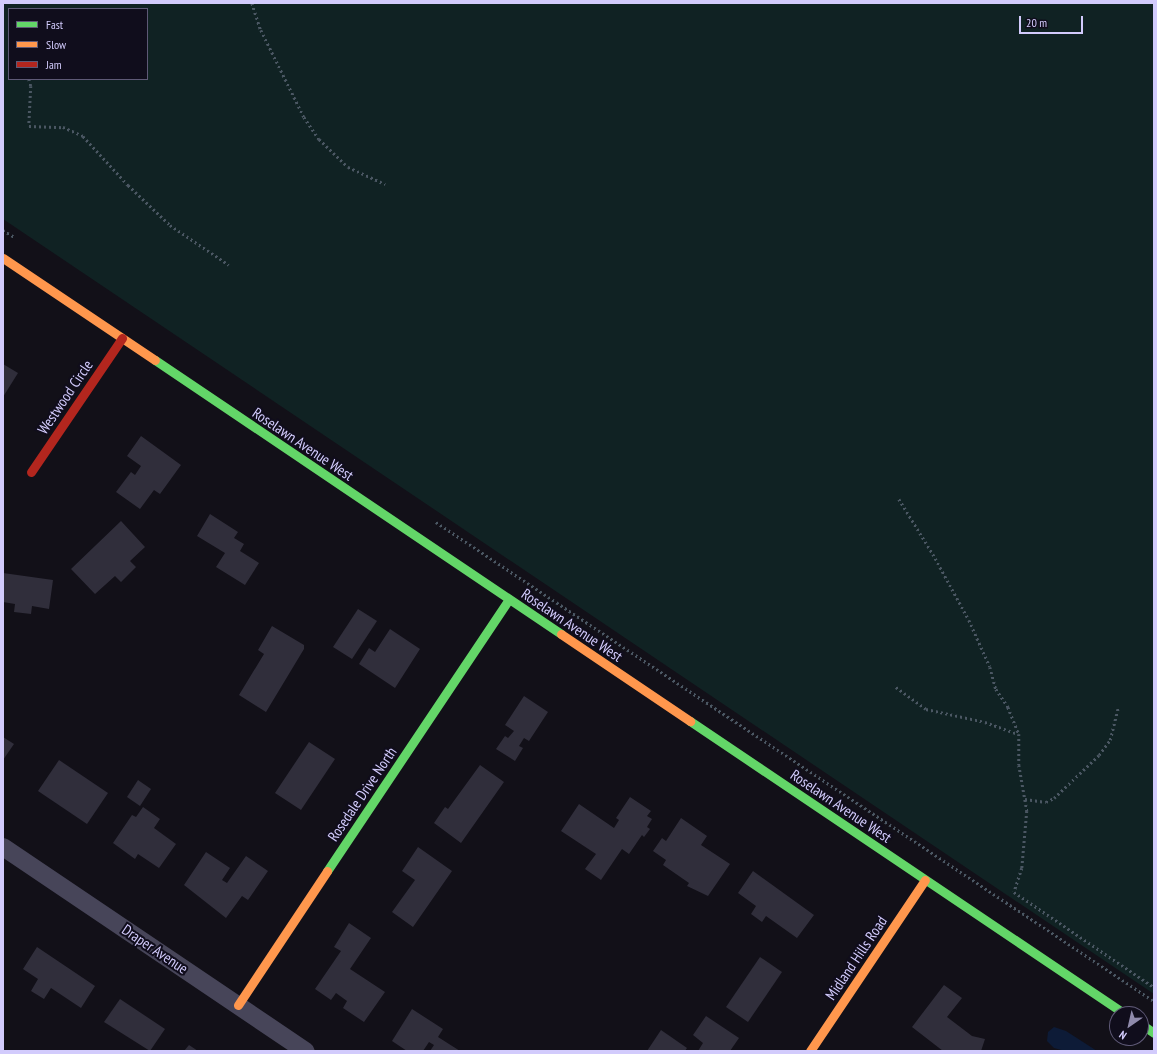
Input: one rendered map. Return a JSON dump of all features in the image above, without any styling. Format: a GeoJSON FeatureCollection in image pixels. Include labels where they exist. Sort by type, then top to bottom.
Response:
{"type":"FeatureCollection","features":[{"type":"Feature","properties":{"kind":"street","name":"Roselawn Avenue West"},"geometry":{"type":"LineString","coordinates":[[3,258],[1113,1006]]}},
{"type":"Feature","properties":{"kind":"street","name":"Westwood Circle"},"geometry":{"type":"LineString","coordinates":[[31,472],[122,338]]}},
{"type":"Feature","properties":{"kind":"street","name":"Rosedale Drive North"},"geometry":{"type":"LineString","coordinates":[[238,1005],[508,599]]}},
{"type":"Feature","properties":{"kind":"street","name":"Draper Avenue"},"geometry":{"type":"LineString","coordinates":[[3,847],[306,1051]]}},
{"type":"Feature","properties":{"kind":"street","name":"Midland Hills Road"},"geometry":{"type":"LineString","coordinates":[[810,1051],[925,880]]}},
{"type":"Feature","properties":{"kind":"path"},"geometry":{"type":"LineString","coordinates":[[252,3],[261,30],[304,117],[319,139],[348,167],[385,184]]}},
{"type":"Feature","properties":{"kind":"path"},"geometry":{"type":"LineString","coordinates":[[29,80],[31,86],[29,126],[63,127],[83,136],[128,185],[170,225],[229,265]]}},
{"type":"Feature","properties":{"kind":"path"},"geometry":{"type":"LineString","coordinates":[[899,500],[933,554],[969,620],[990,667],[996,689],[1008,707],[1019,734],[1019,765],[1027,812],[1022,868],[1014,892],[1154,987]]}},
{"type":"Feature","properties":{"kind":"path"},"geometry":{"type":"LineString","coordinates":[[896,687],[926,709],[985,722],[1019,734]]}},
{"type":"Feature","properties":{"kind":"path"},"geometry":{"type":"LineString","coordinates":[[1025,799],[1046,802],[1054,798],[1099,755],[1110,740],[1118,707]]}},
{"type":"Feature","properties":{"kind":"shaded area"},"geometry":{"type":"Polygon","coordinates":[[[3,3],[1154,3],[1154,994],[3,219],[3,3]]]}},
{"type":"Feature","properties":{"kind":"water"},"geometry":{"type":"Polygon","coordinates":[[[1054,1027],[1066,1031],[1097,1051],[1065,1051],[1054,1048],[1047,1041],[1048,1032],[1054,1027]]]}},
{"type":"Feature","properties":{"kind":"building"},"geometry":{"type":"Polygon","coordinates":[[[3,364],[18,373],[3,397],[3,364]]]}},
{"type":"Feature","properties":{"kind":"building"},"geometry":{"type":"Polygon","coordinates":[[[141,436],[181,465],[160,494],[154,490],[140,509],[116,492],[131,472],[135,475],[141,466],[127,456],[141,436]]]}},
{"type":"Feature","properties":{"kind":"building"},"geometry":{"type":"Polygon","coordinates":[[[210,514],[238,532],[234,538],[244,544],[240,551],[259,563],[245,585],[216,567],[225,553],[197,536],[210,514]]]}},
{"type":"Feature","properties":{"kind":"building"},"geometry":{"type":"Polygon","coordinates":[[[121,521],[145,547],[130,561],[136,567],[121,582],[115,576],[95,594],[71,569],[121,521]]]}},
{"type":"Feature","properties":{"kind":"building"},"geometry":{"type":"Polygon","coordinates":[[[3,573],[53,580],[49,609],[32,606],[31,614],[14,612],[15,604],[3,602],[3,573]]]}},
{"type":"Feature","properties":{"kind":"building"},"geometry":{"type":"Polygon","coordinates":[[[358,609],[377,621],[352,659],[333,647],[358,609]]]}},
{"type":"Feature","properties":{"kind":"building"},"geometry":{"type":"Polygon","coordinates":[[[272,626],[304,645],[304,649],[266,712],[239,695],[264,654],[258,650],[272,626]]]}},
{"type":"Feature","properties":{"kind":"building"},"geometry":{"type":"Polygon","coordinates":[[[390,629],[420,649],[395,688],[359,664],[369,648],[375,652],[390,629]]]}},
{"type":"Feature","properties":{"kind":"building"},"geometry":{"type":"Polygon","coordinates":[[[524,696],[548,712],[529,741],[524,738],[519,746],[523,748],[515,761],[496,749],[505,736],[508,738],[514,731],[505,725],[524,696]]]}},
{"type":"Feature","properties":{"kind":"building"},"geometry":{"type":"Polygon","coordinates":[[[3,737],[14,744],[3,760],[3,737]]]}},
{"type":"Feature","properties":{"kind":"building"},"geometry":{"type":"Polygon","coordinates":[[[309,742],[335,759],[301,810],[275,793],[309,742]]]}},
{"type":"Feature","properties":{"kind":"building"},"geometry":{"type":"Polygon","coordinates":[[[59,760],[108,793],[87,824],[38,791],[59,760]]]}},
{"type":"Feature","properties":{"kind":"building"},"geometry":{"type":"Polygon","coordinates":[[[480,765],[504,782],[461,843],[434,823],[445,807],[448,809],[480,765]]]}},
{"type":"Feature","properties":{"kind":"building"},"geometry":{"type":"Polygon","coordinates":[[[138,780],[151,789],[140,806],[127,797],[138,780]]]}},
{"type":"Feature","properties":{"kind":"building"},"geometry":{"type":"Polygon","coordinates":[[[630,797],[651,811],[647,816],[652,819],[647,827],[650,829],[644,837],[642,835],[629,854],[622,849],[601,880],[585,869],[596,854],[561,831],[579,804],[614,828],[619,820],[616,818],[630,797]]]}},
{"type":"Feature","properties":{"kind":"building"},"geometry":{"type":"Polygon","coordinates":[[[143,807],[160,819],[154,828],[176,844],[159,868],[138,854],[135,859],[113,843],[132,815],[136,817],[143,807]]]}},
{"type":"Feature","properties":{"kind":"building"},"geometry":{"type":"Polygon","coordinates":[[[681,818],[707,836],[701,845],[730,864],[708,896],[687,886],[689,883],[663,865],[666,860],[653,851],[662,838],[666,841],[681,818]]]}},
{"type":"Feature","properties":{"kind":"building"},"geometry":{"type":"Polygon","coordinates":[[[418,847],[452,871],[413,927],[392,912],[415,880],[402,871],[418,847]]]}},
{"type":"Feature","properties":{"kind":"building"},"geometry":{"type":"Polygon","coordinates":[[[206,852],[230,868],[222,880],[227,883],[246,856],[268,871],[248,900],[242,896],[226,918],[184,885],[206,852]]]}},
{"type":"Feature","properties":{"kind":"building"},"geometry":{"type":"Polygon","coordinates":[[[753,871],[814,915],[797,938],[766,916],[762,922],[751,914],[756,906],[738,893],[753,871]]]}},
{"type":"Feature","properties":{"kind":"building"},"geometry":{"type":"Polygon","coordinates":[[[349,923],[371,938],[350,969],[385,992],[364,1022],[343,1008],[347,1001],[336,993],[331,1000],[315,989],[341,951],[334,947],[349,923]]]}},
{"type":"Feature","properties":{"kind":"building"},"geometry":{"type":"Polygon","coordinates":[[[37,947],[95,986],[81,1008],[51,988],[44,999],[31,991],[38,979],[23,969],[37,947]]]}},
{"type":"Feature","properties":{"kind":"building"},"geometry":{"type":"Polygon","coordinates":[[[760,957],[782,972],[748,1022],[726,1007],[760,957]]]}},
{"type":"Feature","properties":{"kind":"building"},"geometry":{"type":"Polygon","coordinates":[[[944,985],[962,998],[947,1017],[972,1036],[985,1039],[981,1051],[943,1051],[912,1027],[944,985]]]}},
{"type":"Feature","properties":{"kind":"building"},"geometry":{"type":"Polygon","coordinates":[[[120,999],[165,1029],[150,1051],[104,1022],[120,999]]]}},
{"type":"Feature","properties":{"kind":"building"},"geometry":{"type":"Polygon","coordinates":[[[412,1009],[443,1029],[438,1037],[460,1051],[430,1051],[434,1045],[429,1042],[423,1051],[407,1051],[392,1041],[412,1009]]]}},
{"type":"Feature","properties":{"kind":"building"},"geometry":{"type":"Polygon","coordinates":[[[706,1016],[739,1038],[730,1051],[698,1051],[703,1043],[693,1035],[706,1016]]]}},
{"type":"Feature","properties":{"kind":"building"},"geometry":{"type":"Polygon","coordinates":[[[661,1030],[687,1048],[685,1051],[647,1051],[661,1030]]]}},
{"type":"Feature","properties":{"kind":"building"},"geometry":{"type":"Polygon","coordinates":[[[189,1045],[198,1051],[184,1051],[189,1045]]]}},
{"type":"Feature","properties":{"kind":"traffic: fast"},"geometry":{"type":"LineString","coordinates":[[155,360],[561,634]]}},
{"type":"Feature","properties":{"kind":"traffic: fast"},"geometry":{"type":"LineString","coordinates":[[327,871],[509,599]]}},
{"type":"Feature","properties":{"kind":"traffic: fast"},"geometry":{"type":"LineString","coordinates":[[690,721],[1113,1006]]}},
{"type":"Feature","properties":{"kind":"traffic: fast"},"geometry":{"type":"LineString","coordinates":[[1149,1030],[1154,1033]]}},
{"type":"Feature","properties":{"kind":"traffic: slow"},"geometry":{"type":"LineString","coordinates":[[3,258],[155,360]]}},
{"type":"Feature","properties":{"kind":"traffic: slow"},"geometry":{"type":"LineString","coordinates":[[561,634],[690,721]]}},
{"type":"Feature","properties":{"kind":"traffic: slow"},"geometry":{"type":"LineString","coordinates":[[238,1005],[327,871]]}},
{"type":"Feature","properties":{"kind":"traffic: slow"},"geometry":{"type":"LineString","coordinates":[[810,1051],[925,880]]}},
{"type":"Feature","properties":{"kind":"traffic: jam"},"geometry":{"type":"LineString","coordinates":[[31,472],[122,338]]}}]}
